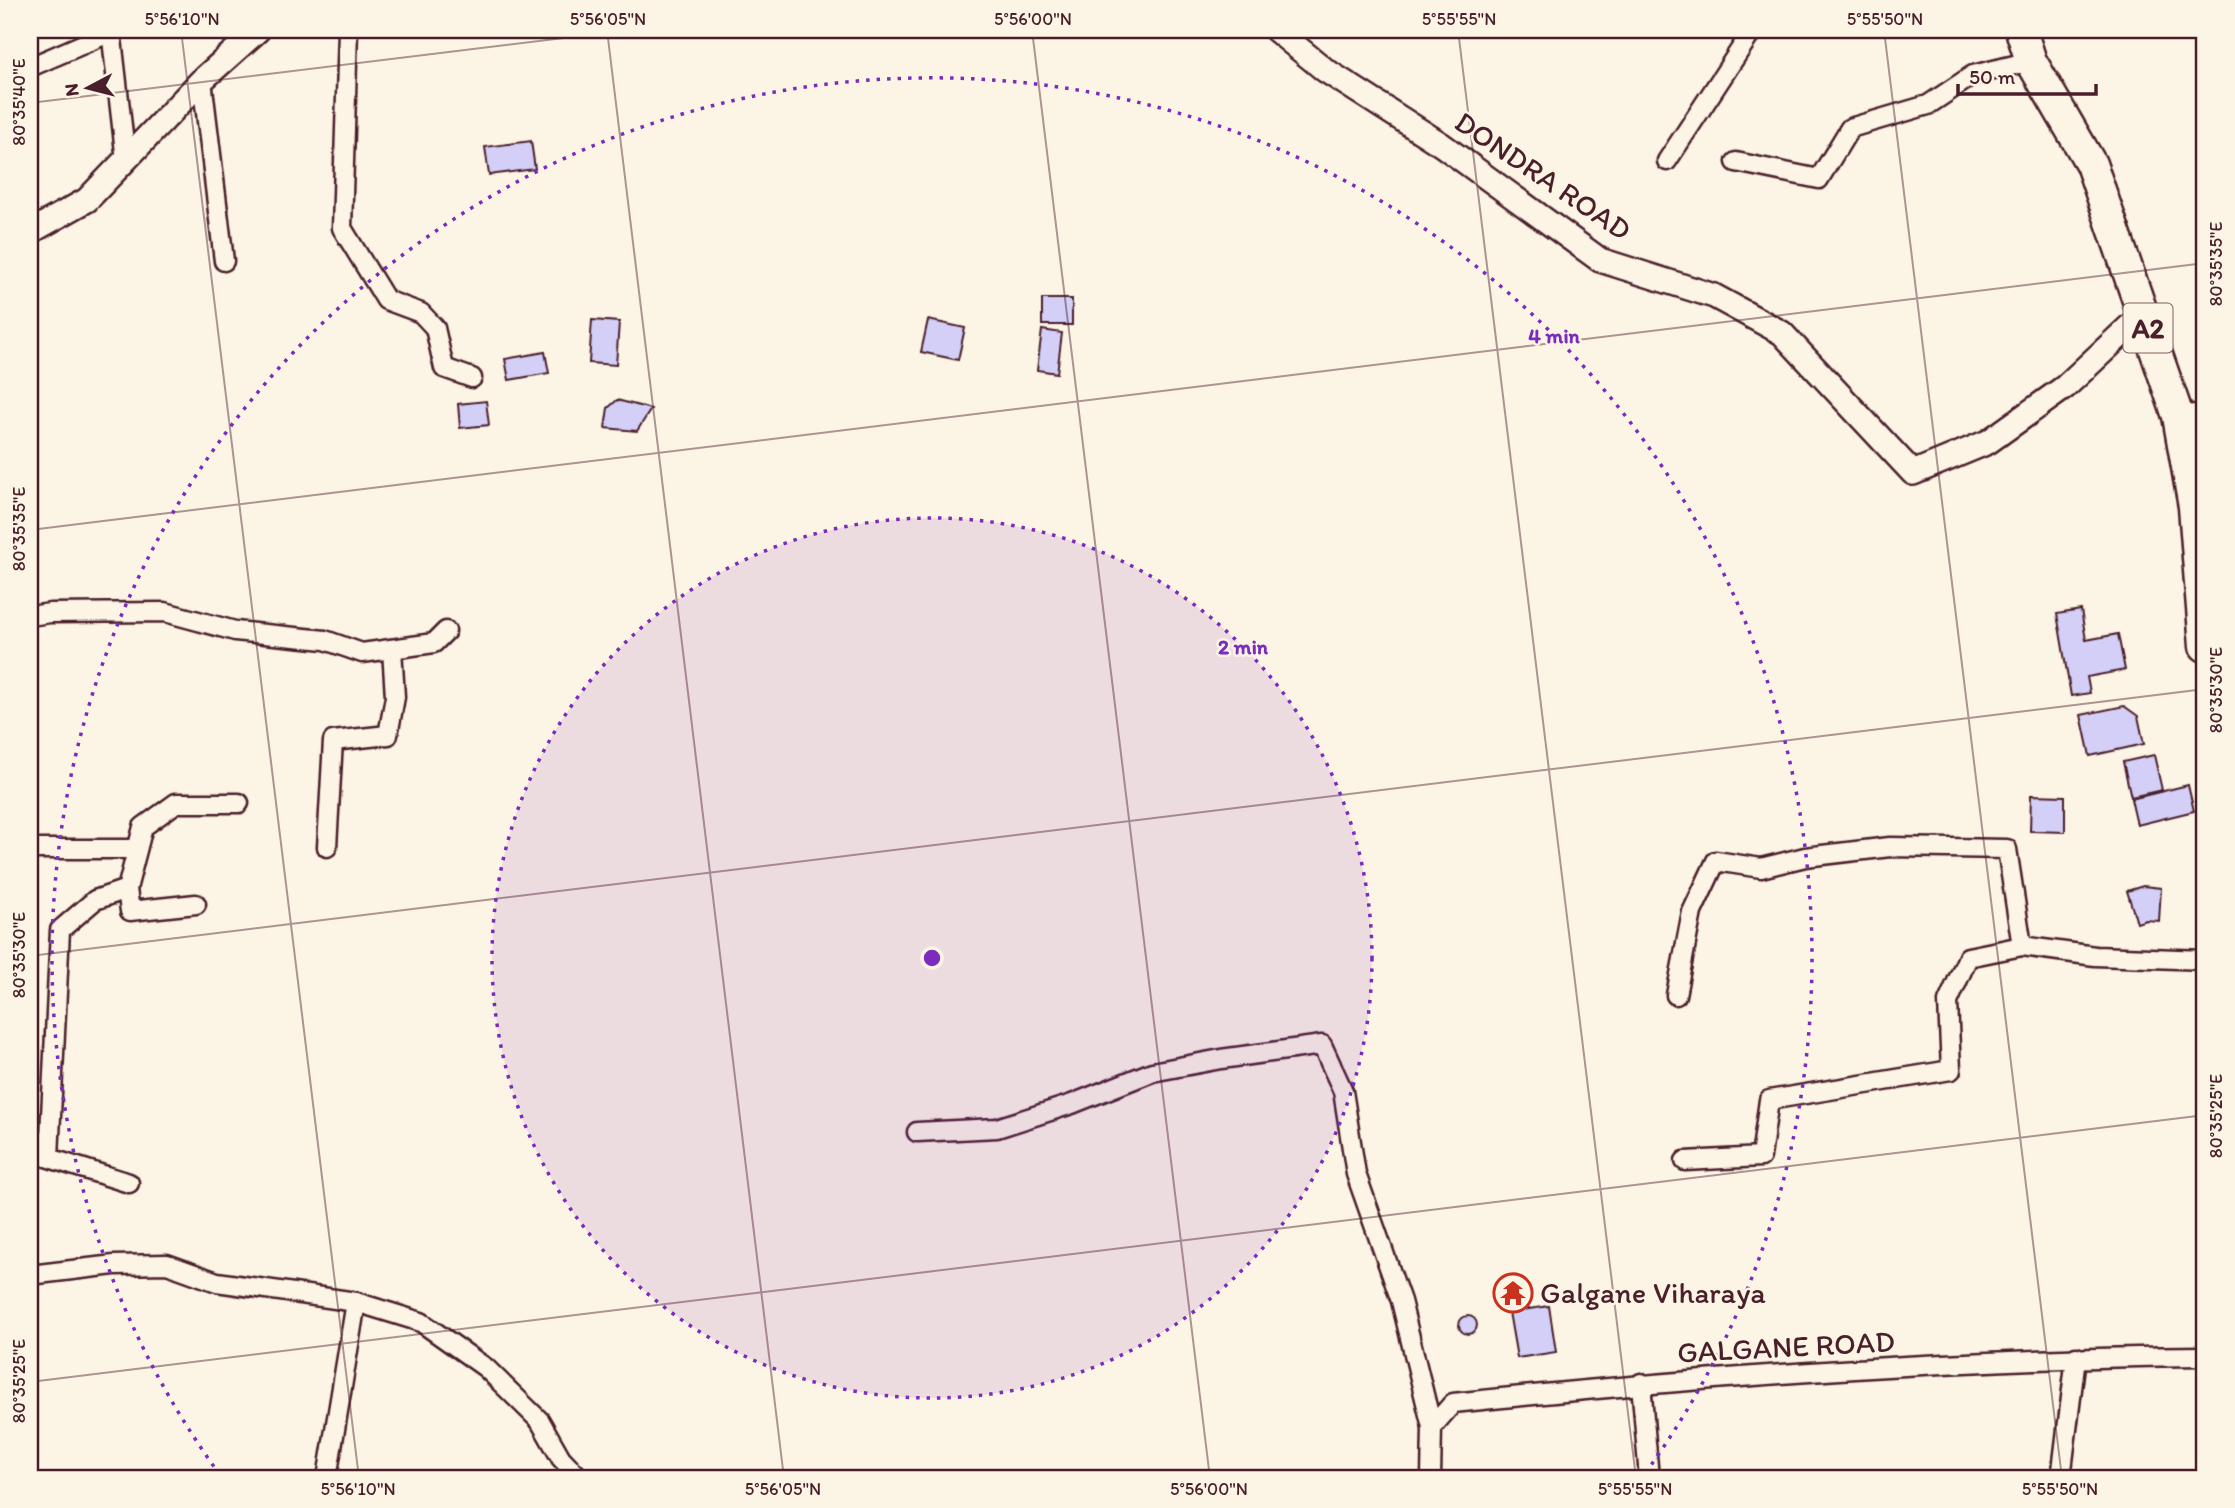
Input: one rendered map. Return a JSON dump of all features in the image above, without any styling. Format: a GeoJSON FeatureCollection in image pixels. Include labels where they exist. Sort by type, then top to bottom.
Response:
{"type":"FeatureCollection","features":[{"type":"Feature","properties":{"kind":"highway","name":"A2"},"geometry":{"type":"LineString","coordinates":[[2021,30],[2031,61],[2091,164],[2143,314],[2192,414],[2194,507],[2205,646]]}},
{"type":"Feature","properties":{"kind":"street"},"geometry":{"type":"LineString","coordinates":[[30,232],[86,200],[126,162],[202,80],[258,30]]}},
{"type":"Feature","properties":{"kind":"street"},"geometry":{"type":"LineString","coordinates":[[348,30],[342,228],[386,300],[421,313],[435,328],[444,368],[472,378]]}},
{"type":"Feature","properties":{"kind":"street","name":"DONDRA ROAD"},"geometry":{"type":"LineString","coordinates":[[1276,30],[1325,70],[1442,145],[1600,260],[1714,296],[1782,334],[1913,473],[1988,442],[2065,387],[2143,314]]}},
{"type":"Feature","properties":{"kind":"street"},"geometry":{"type":"LineString","coordinates":[[1667,161],[1753,30]]}},
{"type":"Feature","properties":{"kind":"street"},"geometry":{"type":"LineString","coordinates":[[30,67],[111,31],[126,162]]}},
{"type":"Feature","properties":{"kind":"street"},"geometry":{"type":"LineString","coordinates":[[1736,162],[1819,179],[1850,128],[1928,105],[1973,75],[2031,61]]}},
{"type":"Feature","properties":{"kind":"street"},"geometry":{"type":"LineString","coordinates":[[202,80],[224,261]]}},
{"type":"Feature","properties":{"kind":"street"},"geometry":{"type":"LineString","coordinates":[[30,616],[50,613],[165,612],[235,631],[325,640],[362,653],[434,643],[446,631]]}},
{"type":"Feature","properties":{"kind":"street"},"geometry":{"type":"LineString","coordinates":[[327,847],[333,741],[388,734],[396,697],[392,649]]}},
{"type":"Feature","properties":{"kind":"street"},"geometry":{"type":"LineString","coordinates":[[196,904],[130,911],[128,889],[143,827],[176,803],[239,803]]}},
{"type":"Feature","properties":{"kind":"street"},"geometry":{"type":"LineString","coordinates":[[1676,995],[1692,912],[1716,861],[1761,868],[1805,857],[1889,847],[2007,849],[2022,946]]}},
{"type":"Feature","properties":{"kind":"street"},"geometry":{"type":"LineString","coordinates":[[30,849],[137,849]]}},
{"type":"Feature","properties":{"kind":"street"},"geometry":{"type":"LineString","coordinates":[[49,1157],[60,930],[94,900],[128,889]]}},
{"type":"Feature","properties":{"kind":"street"},"geometry":{"type":"LineString","coordinates":[[1685,1161],[1761,1157],[1769,1100],[1951,1070],[1948,1002],[1968,957],[2022,946],[2095,956],[2205,960]]}},
{"type":"Feature","properties":{"kind":"street"},"geometry":{"type":"LineString","coordinates":[[917,1132],[997,1128],[1072,1104],[1152,1072],[1322,1045],[1343,1091],[1356,1174],[1401,1301],[1432,1427],[1431,1478]]}},
{"type":"Feature","properties":{"kind":"street"},"geometry":{"type":"LineString","coordinates":[[30,1152],[129,1183]]}},
{"type":"Feature","properties":{"kind":"street"},"geometry":{"type":"LineString","coordinates":[[30,1275],[114,1265],[167,1264],[217,1282],[356,1302],[421,1322],[486,1368],[540,1421],[562,1458],[580,1478]]}},
{"type":"Feature","properties":{"kind":"street"},"geometry":{"type":"LineString","coordinates":[[327,1478],[356,1302]]}},
{"type":"Feature","properties":{"kind":"street","name":"GALGANE ROAD"},"geometry":{"type":"LineString","coordinates":[[1432,1427],[1453,1403],[1642,1383],[2076,1357],[2205,1356]]}},
{"type":"Feature","properties":{"kind":"street"},"geometry":{"type":"LineString","coordinates":[[2061,1478],[2076,1357]]}},
{"type":"Feature","properties":{"kind":"street"},"geometry":{"type":"LineString","coordinates":[[1642,1383],[1649,1478]]}},
{"type":"Feature","properties":{"kind":"building"},"geometry":{"type":"Polygon","coordinates":[[[531,141],[535,169],[489,175],[485,147],[531,141]]]}},
{"type":"Feature","properties":{"kind":"building"},"geometry":{"type":"Polygon","coordinates":[[[1042,299],[1072,299],[1072,325],[1042,325],[1042,299]]]}},
{"type":"Feature","properties":{"kind":"building"},"geometry":{"type":"Polygon","coordinates":[[[592,320],[619,322],[616,365],[589,363],[592,320]]]}},
{"type":"Feature","properties":{"kind":"building"},"geometry":{"type":"Polygon","coordinates":[[[928,320],[965,328],[958,360],[921,352],[928,320]]]}},
{"type":"Feature","properties":{"kind":"building"},"geometry":{"type":"Polygon","coordinates":[[[1042,330],[1062,333],[1057,373],[1037,370],[1042,330]]]}},
{"type":"Feature","properties":{"kind":"building"},"geometry":{"type":"Polygon","coordinates":[[[545,352],[549,373],[509,380],[505,359],[545,352]]]}},
{"type":"Feature","properties":{"kind":"building"},"geometry":{"type":"Polygon","coordinates":[[[617,400],[651,409],[637,431],[605,428],[608,408],[617,400]]]}},
{"type":"Feature","properties":{"kind":"building"},"geometry":{"type":"Polygon","coordinates":[[[486,401],[489,425],[460,428],[458,404],[486,401]]]}},
{"type":"Feature","properties":{"kind":"building"},"geometry":{"type":"Polygon","coordinates":[[[2081,610],[2086,640],[2118,634],[2125,670],[2087,677],[2090,693],[2071,696],[2057,614],[2081,610]]]}},
{"type":"Feature","properties":{"kind":"building"},"geometry":{"type":"Polygon","coordinates":[[[2124,706],[2138,716],[2144,744],[2090,756],[2081,715],[2124,706]]]}},
{"type":"Feature","properties":{"kind":"building"},"geometry":{"type":"Polygon","coordinates":[[[2154,755],[2162,790],[2131,797],[2123,762],[2154,755]]]}},
{"type":"Feature","properties":{"kind":"building"},"geometry":{"type":"Polygon","coordinates":[[[2188,785],[2194,811],[2137,825],[2131,799],[2188,785]]]}},
{"type":"Feature","properties":{"kind":"building"},"geometry":{"type":"Polygon","coordinates":[[[2031,795],[2065,796],[2065,832],[2030,831],[2031,795]]]}},
{"type":"Feature","properties":{"kind":"building"},"geometry":{"type":"Polygon","coordinates":[[[2143,886],[2161,888],[2159,921],[2146,920],[2137,923],[2127,891],[2143,886]]]}},
{"type":"Feature","properties":{"kind":"building"},"geometry":{"type":"Polygon","coordinates":[[[1549,1306],[1556,1352],[1517,1358],[1509,1312],[1549,1306]]]}},
{"type":"Feature","properties":{"kind":"building"},"geometry":{"type":"Polygon","coordinates":[[[1464,1316],[1472,1316],[1477,1325],[1475,1332],[1464,1334],[1459,1329],[1459,1321],[1464,1316]]]}},
{"type":"Feature","properties":{"kind":"place","name":"Galgane Viharaya"},"geometry":{"type":"Point","coordinates":[1513,1293]}}]}
